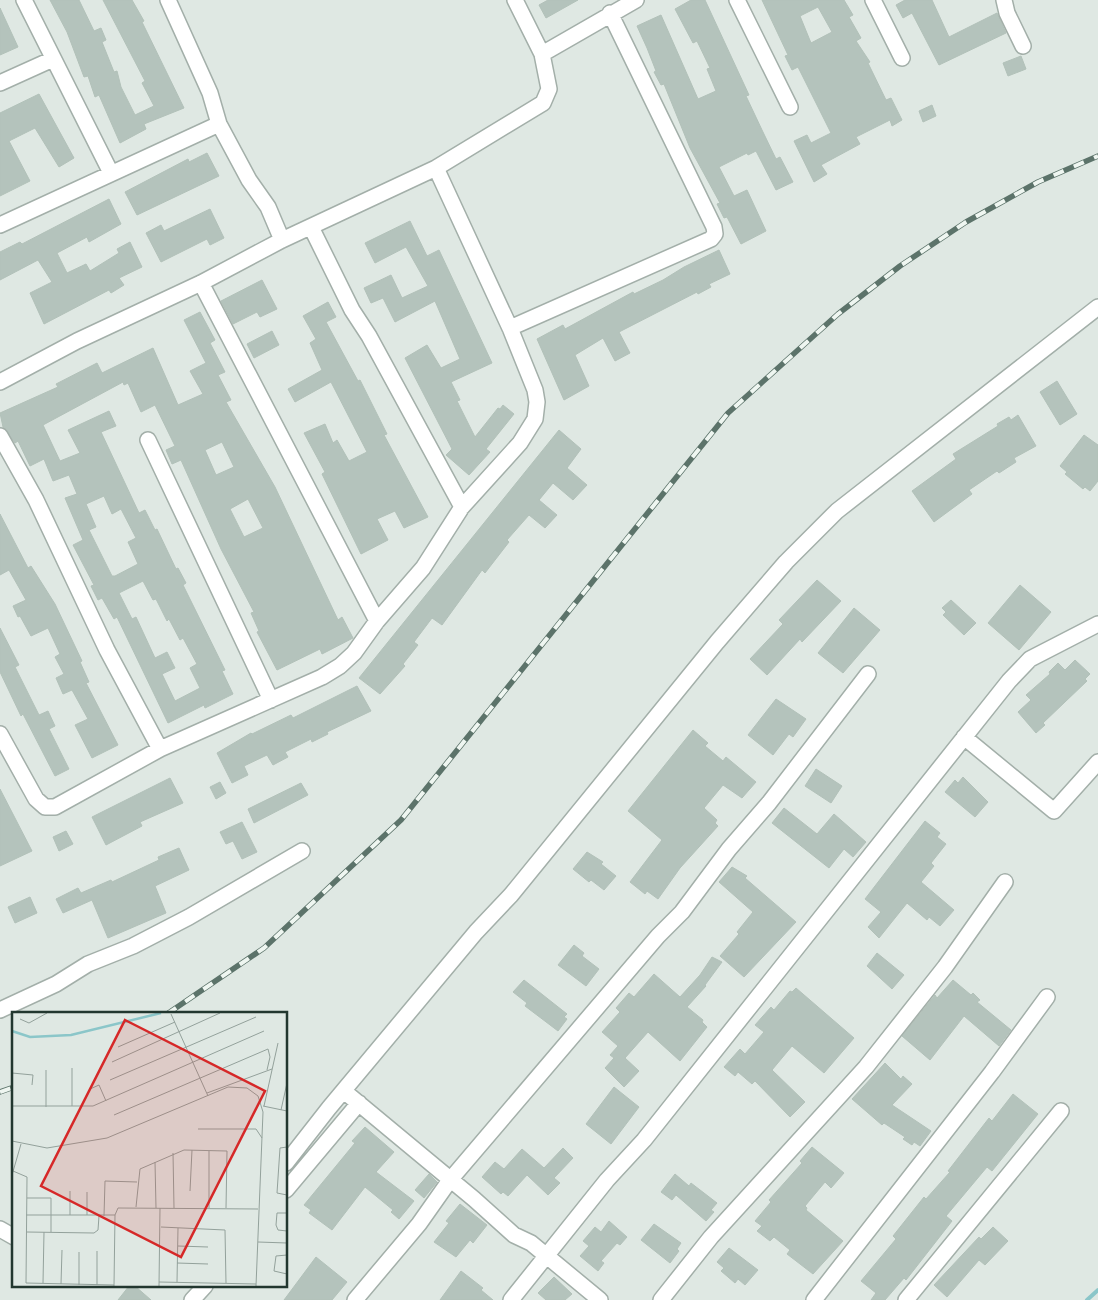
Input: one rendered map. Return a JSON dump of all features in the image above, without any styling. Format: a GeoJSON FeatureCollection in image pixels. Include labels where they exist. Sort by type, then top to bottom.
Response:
{"type":"FeatureCollection","features":[{"type":"Feature","properties":{"kind":"street"},"geometry":{"type":"LineString","coordinates":[[24,0],[111,173]]}},
{"type":"Feature","properties":{"kind":"street"},"geometry":{"type":"LineString","coordinates":[[168,0],[210,93],[219,124],[249,180],[268,207],[282,240]]}},
{"type":"Feature","properties":{"kind":"street"},"geometry":{"type":"LineString","coordinates":[[0,382],[77,341],[201,283],[282,240],[436,168],[543,103],[549,89],[542,54],[515,0]]}},
{"type":"Feature","properties":{"kind":"street"},"geometry":{"type":"LineString","coordinates":[[542,54],[610,13],[636,0]]}},
{"type":"Feature","properties":{"kind":"street"},"geometry":{"type":"LineString","coordinates":[[737,0],[790,107]]}},
{"type":"Feature","properties":{"kind":"street"},"geometry":{"type":"LineString","coordinates":[[873,0],[902,58]]}},
{"type":"Feature","properties":{"kind":"street"},"geometry":{"type":"LineString","coordinates":[[1004,0],[1023,46]]}},
{"type":"Feature","properties":{"kind":"street"},"geometry":{"type":"LineString","coordinates":[[510,328],[711,239],[715,234],[714,227],[610,13]]}},
{"type":"Feature","properties":{"kind":"street"},"geometry":{"type":"LineString","coordinates":[[0,83],[53,59]]}},
{"type":"Feature","properties":{"kind":"street"},"geometry":{"type":"LineString","coordinates":[[0,225],[219,124]]}},
{"type":"Feature","properties":{"kind":"street"},"geometry":{"type":"LineString","coordinates":[[0,734],[36,799],[44,806],[55,806],[160,749],[271,700],[340,666],[354,653],[377,621],[423,568],[462,507],[520,443],[535,419],[537,402],[535,390],[510,328],[436,168]]}},
{"type":"Feature","properties":{"kind":"street"},"geometry":{"type":"LineString","coordinates":[[311,227],[352,310],[369,336],[462,507]]}},
{"type":"Feature","properties":{"kind":"street"},"geometry":{"type":"LineString","coordinates":[[201,283],[377,621]]}},
{"type":"Feature","properties":{"kind":"street"},"geometry":{"type":"LineString","coordinates":[[288,1160],[329,1108],[345,1092],[476,932],[511,895],[717,642],[786,562],[837,511],[1098,307]]}},
{"type":"Feature","properties":{"kind":"street"},"geometry":{"type":"LineString","coordinates":[[0,436],[36,500],[107,650],[160,749]]}},
{"type":"Feature","properties":{"kind":"street"},"geometry":{"type":"LineString","coordinates":[[148,440],[271,700]]}},
{"type":"Feature","properties":{"kind":"street"},"geometry":{"type":"LineString","coordinates":[[511,1300],[607,1180],[644,1140],[964,737],[1030,658],[1098,624]]}},
{"type":"Feature","properties":{"kind":"street"},"geometry":{"type":"LineString","coordinates":[[355,1300],[419,1224],[450,1180],[658,936],[682,912],[729,849],[769,802],[868,674]]}},
{"type":"Feature","properties":{"kind":"street"},"geometry":{"type":"LineString","coordinates":[[964,737],[1054,812],[1098,762]]}},
{"type":"Feature","properties":{"kind":"street"},"geometry":{"type":"LineString","coordinates":[[0,1010],[56,984],[88,964],[132,946],[189,917],[302,852]]}},
{"type":"Feature","properties":{"kind":"street"},"geometry":{"type":"LineString","coordinates":[[661,1300],[711,1238],[866,1067],[944,967],[1005,882]]}},
{"type":"Feature","properties":{"kind":"street"},"geometry":{"type":"LineString","coordinates":[[814,1300],[992,1072],[1047,997]]}},
{"type":"Feature","properties":{"kind":"street"},"geometry":{"type":"LineString","coordinates":[[345,1092],[474,1199],[514,1235],[531,1243],[546,1258],[600,1300]]}},
{"type":"Feature","properties":{"kind":"street"},"geometry":{"type":"LineString","coordinates":[[288,1188],[359,1103]]}},
{"type":"Feature","properties":{"kind":"street"},"geometry":{"type":"LineString","coordinates":[[906,1300],[1061,1111]]}},
{"type":"Feature","properties":{"kind":"street"},"geometry":{"type":"LineString","coordinates":[[0,1229],[12,1236]]}},
{"type":"Feature","properties":{"kind":"street"},"geometry":{"type":"LineString","coordinates":[[192,1300],[203,1288]]}},
{"type":"Feature","properties":{"kind":"building"},"geometry":{"type":"Polygon","coordinates":[[[50,0],[79,0],[94,31],[101,28],[106,40],[102,42],[114,72],[117,71],[121,87],[135,115],[154,106],[142,83],[145,81],[103,0],[132,0],[144,21],[142,22],[184,108],[144,124],[146,129],[120,143],[99,95],[95,97],[88,76],[84,77],[67,32],[50,0]]]}},
{"type":"Feature","properties":{"kind":"building"},"geometry":{"type":"Polygon","coordinates":[[[548,0],[578,0],[546,18],[539,5],[548,0]]]}},
{"type":"Feature","properties":{"kind":"building"},"geometry":{"type":"Polygon","coordinates":[[[691,0],[705,0],[749,95],[746,96],[776,159],[780,157],[793,182],[776,190],[756,151],[748,155],[747,153],[719,167],[734,196],[747,190],[766,231],[741,244],[727,217],[724,218],[717,204],[720,203],[690,148],[664,84],[661,85],[654,72],[656,71],[637,26],[661,15],[698,99],[716,91],[707,69],[710,68],[697,41],[693,43],[675,9],[691,0]]]}},
{"type":"Feature","properties":{"kind":"building"},"geometry":{"type":"Polygon","coordinates":[[[762,0],[844,0],[853,15],[849,17],[861,38],[856,41],[870,62],[868,63],[886,100],[891,98],[902,120],[892,126],[890,120],[856,137],[860,144],[821,165],[827,174],[814,182],[794,141],[807,135],[811,143],[831,133],[798,67],[792,70],[785,56],[788,55],[762,0]],[[818,7],[800,16],[811,43],[832,32],[818,7]]]}},
{"type":"Feature","properties":{"kind":"building"},"geometry":{"type":"Polygon","coordinates":[[[905,0],[932,0],[949,37],[997,13],[1006,33],[939,65],[912,13],[903,18],[896,5],[905,0]]]}},
{"type":"Feature","properties":{"kind":"building"},"geometry":{"type":"Polygon","coordinates":[[[0,8],[18,47],[0,55],[0,8]]]}},
{"type":"Feature","properties":{"kind":"building"},"geometry":{"type":"Polygon","coordinates":[[[1021,56],[1026,69],[1008,76],[1003,63],[1021,56]]]}},
{"type":"Feature","properties":{"kind":"building"},"geometry":{"type":"Polygon","coordinates":[[[39,94],[74,158],[59,167],[35,128],[9,141],[30,181],[0,196],[0,113],[39,94]]]}},
{"type":"Feature","properties":{"kind":"building"},"geometry":{"type":"Polygon","coordinates":[[[932,105],[936,116],[923,122],[919,111],[932,105]]]}},
{"type":"Feature","properties":{"kind":"building"},"geometry":{"type":"Polygon","coordinates":[[[207,153],[219,176],[137,215],[125,192],[188,159],[189,162],[207,153]]]}},
{"type":"Feature","properties":{"kind":"building"},"geometry":{"type":"Polygon","coordinates":[[[109,199],[121,224],[89,242],[87,237],[57,253],[67,273],[86,264],[90,271],[119,253],[117,249],[130,242],[142,267],[119,278],[124,285],[111,293],[109,290],[44,324],[30,293],[52,282],[38,260],[0,280],[0,252],[20,242],[22,244],[109,199]]]}},
{"type":"Feature","properties":{"kind":"building"},"geometry":{"type":"Polygon","coordinates":[[[210,209],[224,238],[210,245],[207,239],[161,262],[146,233],[161,225],[164,231],[210,209]]]}},
{"type":"Feature","properties":{"kind":"building"},"geometry":{"type":"Polygon","coordinates":[[[410,221],[427,256],[439,250],[492,363],[451,382],[460,400],[457,401],[475,437],[498,408],[500,409],[503,405],[514,414],[486,449],[490,452],[469,475],[446,455],[452,449],[405,358],[427,345],[441,368],[460,359],[435,301],[395,322],[383,298],[371,303],[364,288],[391,275],[402,298],[428,286],[406,247],[375,263],[365,243],[410,221]]]}},
{"type":"Feature","properties":{"kind":"building"},"geometry":{"type":"Polygon","coordinates":[[[719,250],[730,274],[709,284],[711,287],[698,294],[697,292],[619,332],[630,353],[615,361],[603,338],[575,355],[589,386],[564,400],[537,339],[563,325],[565,329],[633,292],[634,294],[663,280],[684,267],[719,250]]]}},
{"type":"Feature","properties":{"kind":"building"},"geometry":{"type":"Polygon","coordinates":[[[262,280],[277,309],[260,317],[257,312],[233,324],[221,301],[262,280]]]}},
{"type":"Feature","properties":{"kind":"building"},"geometry":{"type":"Polygon","coordinates":[[[328,302],[336,317],[326,322],[358,381],[360,380],[387,434],[384,435],[428,517],[404,528],[395,511],[377,519],[388,540],[361,554],[322,474],[325,472],[304,433],[325,424],[333,443],[337,440],[349,461],[367,452],[331,382],[295,402],[288,389],[322,370],[310,343],[316,339],[303,316],[328,302]]]}},
{"type":"Feature","properties":{"kind":"building"},"geometry":{"type":"Polygon","coordinates":[[[200,312],[215,340],[210,343],[225,372],[218,375],[231,400],[226,402],[275,487],[338,620],[342,617],[353,638],[322,654],[320,649],[277,670],[257,632],[259,631],[251,613],[254,612],[221,549],[181,460],[172,464],[166,450],[175,446],[155,405],[141,412],[128,383],[124,385],[123,382],[43,425],[60,461],[80,453],[68,430],[109,411],[116,426],[101,432],[139,513],[145,510],[155,530],[157,529],[176,569],[178,568],[186,583],[183,585],[225,670],[222,671],[233,694],[205,708],[204,705],[168,723],[117,617],[114,619],[102,598],[98,600],[91,586],[94,585],[73,545],[83,540],[65,498],[77,494],[69,475],[53,481],[44,459],[30,466],[18,441],[15,443],[3,427],[0,413],[58,387],[56,384],[97,363],[102,373],[153,348],[178,405],[203,394],[190,371],[206,363],[184,320],[200,312]],[[222,442],[205,450],[216,475],[234,467],[222,442]],[[104,496],[86,504],[96,527],[89,530],[112,576],[138,564],[128,542],[136,538],[121,509],[112,514],[104,496]],[[248,499],[230,509],[244,537],[263,528],[248,499]],[[143,581],[119,593],[132,619],[136,617],[155,658],[167,652],[175,668],[162,674],[175,701],[200,688],[190,668],[197,664],[183,638],[180,640],[169,619],[167,621],[156,599],[153,600],[143,581]]]}},
{"type":"Feature","properties":{"kind":"building"},"geometry":{"type":"Polygon","coordinates":[[[272,331],[279,345],[254,358],[247,344],[272,331]]]}},
{"type":"Feature","properties":{"kind":"building"},"geometry":{"type":"Polygon","coordinates":[[[1057,381],[1077,414],[1060,425],[1040,392],[1057,381]]]}},
{"type":"Feature","properties":{"kind":"building"},"geometry":{"type":"Polygon","coordinates":[[[1018,415],[1036,446],[1014,458],[1016,462],[999,473],[997,471],[969,490],[972,494],[934,522],[912,491],[956,459],[953,454],[998,426],[997,424],[1009,417],[1011,420],[1018,415]]]}},
{"type":"Feature","properties":{"kind":"building"},"geometry":{"type":"Polygon","coordinates":[[[559,430],[581,449],[567,468],[587,485],[573,500],[553,483],[539,500],[557,515],[545,528],[529,515],[507,540],[509,542],[485,573],[482,570],[442,625],[432,618],[414,642],[418,645],[403,664],[405,666],[380,694],[359,678],[559,430]]]}},
{"type":"Feature","properties":{"kind":"building"},"geometry":{"type":"Polygon","coordinates":[[[1084,435],[1098,445],[1098,481],[1090,491],[1085,487],[1083,489],[1065,474],[1067,472],[1060,466],[1084,435]]]}},
{"type":"Feature","properties":{"kind":"building"},"geometry":{"type":"Polygon","coordinates":[[[0,514],[28,568],[31,566],[55,604],[82,661],[80,662],[89,682],[86,683],[118,745],[92,758],[75,725],[88,719],[72,690],[63,694],[56,678],[64,674],[55,657],[60,654],[48,628],[31,636],[13,606],[26,600],[9,570],[0,575],[0,514]]]}},
{"type":"Feature","properties":{"kind":"building"},"geometry":{"type":"Polygon","coordinates":[[[817,580],[841,601],[802,642],[800,639],[767,675],[750,659],[783,624],[779,620],[817,580]]]}},
{"type":"Feature","properties":{"kind":"building"},"geometry":{"type":"Polygon","coordinates":[[[1020,585],[1051,612],[1019,650],[988,623],[1020,585]]]}},
{"type":"Feature","properties":{"kind":"building"},"geometry":{"type":"Polygon","coordinates":[[[951,600],[976,623],[964,635],[943,615],[946,612],[942,608],[951,600]]]}},
{"type":"Feature","properties":{"kind":"building"},"geometry":{"type":"Polygon","coordinates":[[[854,608],[880,630],[843,673],[818,653],[854,608]]]}},
{"type":"Feature","properties":{"kind":"building"},"geometry":{"type":"Polygon","coordinates":[[[0,628],[19,665],[15,667],[39,715],[48,711],[55,726],[49,729],[69,769],[55,776],[23,714],[21,716],[0,672],[0,628]]]}},
{"type":"Feature","properties":{"kind":"building"},"geometry":{"type":"Polygon","coordinates":[[[1075,660],[1090,674],[1085,679],[1087,681],[1043,723],[1045,725],[1036,733],[1018,712],[1031,700],[1026,695],[1050,674],[1049,672],[1058,663],[1065,670],[1075,660]]]}},
{"type":"Feature","properties":{"kind":"building"},"geometry":{"type":"Polygon","coordinates":[[[357,686],[371,711],[327,732],[328,734],[312,742],[311,739],[285,752],[288,757],[273,765],[267,755],[244,766],[248,775],[232,783],[217,753],[251,733],[291,715],[293,718],[357,686]]]}},
{"type":"Feature","properties":{"kind":"building"},"geometry":{"type":"Polygon","coordinates":[[[776,699],[806,719],[793,737],[789,734],[773,755],[748,735],[776,699]]]}},
{"type":"Feature","properties":{"kind":"building"},"geometry":{"type":"Polygon","coordinates":[[[693,730],[708,743],[705,746],[723,761],[726,757],[756,782],[742,798],[723,785],[704,808],[717,820],[715,823],[718,826],[680,868],[658,899],[647,891],[645,894],[630,882],[662,840],[628,811],[693,730]]]}},
{"type":"Feature","properties":{"kind":"building"},"geometry":{"type":"Polygon","coordinates":[[[816,769],[842,786],[831,803],[805,786],[816,769]]]}},
{"type":"Feature","properties":{"kind":"building"},"geometry":{"type":"Polygon","coordinates":[[[963,777],[988,802],[975,817],[945,792],[955,780],[958,783],[963,777]]]}},
{"type":"Feature","properties":{"kind":"building"},"geometry":{"type":"Polygon","coordinates":[[[170,778],[183,803],[140,822],[142,826],[106,845],[92,817],[170,778]]]}},
{"type":"Feature","properties":{"kind":"building"},"geometry":{"type":"Polygon","coordinates":[[[220,782],[226,793],[216,799],[210,787],[220,782]]]}},
{"type":"Feature","properties":{"kind":"building"},"geometry":{"type":"Polygon","coordinates":[[[301,783],[308,795],[254,823],[248,809],[301,783]]]}},
{"type":"Feature","properties":{"kind":"building"},"geometry":{"type":"Polygon","coordinates":[[[0,789],[32,851],[0,866],[0,789]]]}},
{"type":"Feature","properties":{"kind":"building"},"geometry":{"type":"Polygon","coordinates":[[[784,808],[817,834],[834,814],[866,842],[853,857],[844,849],[829,868],[772,823],[784,808]]]}},
{"type":"Feature","properties":{"kind":"building"},"geometry":{"type":"Polygon","coordinates":[[[925,821],[940,833],[937,837],[946,844],[931,863],[934,866],[921,882],[954,910],[940,926],[929,917],[927,920],[907,903],[879,938],[868,927],[881,912],[865,899],[925,821]]]}},
{"type":"Feature","properties":{"kind":"building"},"geometry":{"type":"Polygon","coordinates":[[[242,822],[257,852],[242,859],[233,841],[226,844],[220,832],[242,822]]]}},
{"type":"Feature","properties":{"kind":"building"},"geometry":{"type":"Polygon","coordinates":[[[66,831],[73,844],[59,851],[53,837],[66,831]]]}},
{"type":"Feature","properties":{"kind":"building"},"geometry":{"type":"Polygon","coordinates":[[[179,848],[189,870],[155,886],[166,913],[108,938],[92,900],[63,913],[56,899],[78,888],[81,893],[111,880],[112,882],[159,860],[158,857],[179,848]]]}},
{"type":"Feature","properties":{"kind":"building"},"geometry":{"type":"Polygon","coordinates":[[[587,852],[603,862],[601,864],[616,876],[604,890],[591,880],[589,882],[573,869],[587,852]]]}},
{"type":"Feature","properties":{"kind":"building"},"geometry":{"type":"Polygon","coordinates":[[[732,867],[747,876],[745,878],[796,922],[744,977],[720,956],[739,934],[737,932],[753,912],[719,882],[732,867]]]}},
{"type":"Feature","properties":{"kind":"building"},"geometry":{"type":"Polygon","coordinates":[[[30,897],[37,913],[15,923],[8,907],[30,897]]]}},
{"type":"Feature","properties":{"kind":"building"},"geometry":{"type":"Polygon","coordinates":[[[574,945],[584,953],[582,956],[599,969],[586,986],[558,965],[574,945]]]}},
{"type":"Feature","properties":{"kind":"building"},"geometry":{"type":"Polygon","coordinates":[[[877,953],[904,975],[892,989],[867,966],[877,953]]]}},
{"type":"Feature","properties":{"kind":"building"},"geometry":{"type":"Polygon","coordinates":[[[712,957],[722,962],[706,986],[687,1007],[703,1020],[702,1022],[707,1027],[680,1061],[648,1032],[625,1058],[639,1071],[624,1087],[605,1068],[614,1058],[610,1055],[618,1046],[602,1032],[620,1012],[616,1008],[629,993],[634,997],[654,974],[680,997],[700,975],[712,957]]]}},
{"type":"Feature","properties":{"kind":"building"},"geometry":{"type":"Polygon","coordinates":[[[524,980],[567,1014],[564,1017],[567,1019],[558,1031],[525,1006],[527,1003],[513,992],[524,980]]]}},
{"type":"Feature","properties":{"kind":"building"},"geometry":{"type":"Polygon","coordinates":[[[953,980],[971,995],[973,993],[980,1000],[977,1002],[1011,1030],[999,1046],[964,1016],[930,1060],[902,1036],[935,995],[937,998],[953,980]]]}},
{"type":"Feature","properties":{"kind":"building"},"geometry":{"type":"Polygon","coordinates":[[[796,988],[854,1038],[824,1073],[792,1046],[772,1070],[805,1102],[790,1117],[755,1081],[752,1084],[738,1072],[735,1076],[724,1067],[740,1049],[745,1054],[764,1032],[755,1025],[771,1007],[774,1010],[790,991],[792,992],[796,988]]]}},
{"type":"Feature","properties":{"kind":"building"},"geometry":{"type":"Polygon","coordinates":[[[885,1063],[901,1079],[903,1076],[912,1084],[892,1105],[931,1131],[920,1146],[914,1142],[912,1145],[903,1139],[905,1137],[884,1123],[882,1125],[852,1099],[885,1063]]]}},
{"type":"Feature","properties":{"kind":"building"},"geometry":{"type":"Polygon","coordinates":[[[614,1087],[639,1107],[611,1144],[586,1124],[614,1087]]]}},
{"type":"Feature","properties":{"kind":"building"},"geometry":{"type":"Polygon","coordinates":[[[1013,1094],[1038,1114],[992,1171],[987,1167],[946,1216],[952,1221],[906,1280],[904,1278],[885,1300],[871,1300],[876,1293],[861,1281],[896,1239],[893,1236],[924,1197],[926,1199],[950,1172],[948,1171],[989,1118],[992,1121],[1013,1094]]]}},
{"type":"Feature","properties":{"kind":"building"},"geometry":{"type":"Polygon","coordinates":[[[365,1127],[394,1152],[376,1172],[414,1201],[399,1219],[391,1212],[393,1210],[365,1187],[332,1230],[309,1213],[311,1210],[304,1205],[355,1143],[352,1141],[365,1127]]]}},
{"type":"Feature","properties":{"kind":"building"},"geometry":{"type":"Polygon","coordinates":[[[812,1147],[844,1173],[831,1188],[825,1182],[805,1206],[806,1210],[843,1241],[813,1274],[787,1254],[790,1250],[774,1237],[770,1241],[757,1231],[762,1226],[755,1221],[771,1202],[769,1200],[802,1163],[800,1161],[812,1147]]]}},
{"type":"Feature","properties":{"kind":"building"},"geometry":{"type":"Polygon","coordinates":[[[563,1148],[573,1158],[554,1178],[560,1183],[548,1195],[527,1175],[508,1196],[503,1192],[501,1194],[482,1177],[495,1162],[504,1169],[522,1149],[544,1168],[563,1148]]]}},
{"type":"Feature","properties":{"kind":"building"},"geometry":{"type":"Polygon","coordinates":[[[429,1174],[437,1182],[424,1198],[415,1190],[429,1174]]]}},
{"type":"Feature","properties":{"kind":"building"},"geometry":{"type":"Polygon","coordinates":[[[675,1174],[689,1186],[691,1183],[717,1203],[711,1210],[714,1212],[706,1221],[676,1195],[672,1200],[661,1192],[675,1174]]]}},
{"type":"Feature","properties":{"kind":"building"},"geometry":{"type":"Polygon","coordinates":[[[460,1204],[487,1225],[473,1243],[470,1240],[456,1257],[434,1242],[449,1223],[446,1221],[460,1204]]]}},
{"type":"Feature","properties":{"kind":"building"},"geometry":{"type":"Polygon","coordinates":[[[609,1221],[627,1237],[620,1245],[617,1243],[601,1261],[604,1263],[598,1271],[580,1256],[589,1246],[583,1241],[595,1227],[601,1232],[609,1221]]]}},
{"type":"Feature","properties":{"kind":"building"},"geometry":{"type":"Polygon","coordinates":[[[654,1224],[681,1243],[677,1249],[679,1251],[670,1263],[641,1240],[654,1224]]]}},
{"type":"Feature","properties":{"kind":"building"},"geometry":{"type":"Polygon","coordinates":[[[993,1227],[1008,1241],[985,1265],[979,1260],[947,1297],[934,1285],[979,1237],[981,1239],[993,1227]]]}},
{"type":"Feature","properties":{"kind":"building"},"geometry":{"type":"Polygon","coordinates":[[[729,1248],[758,1270],[745,1285],[738,1279],[735,1283],[721,1271],[724,1268],[717,1262],[729,1248]]]}},
{"type":"Feature","properties":{"kind":"building"},"geometry":{"type":"Polygon","coordinates":[[[316,1257],[347,1282],[332,1300],[284,1300],[316,1257]]]}},
{"type":"Feature","properties":{"kind":"building"},"geometry":{"type":"Polygon","coordinates":[[[461,1271],[483,1288],[481,1290],[493,1300],[440,1300],[461,1271]]]}},
{"type":"Feature","properties":{"kind":"building"},"geometry":{"type":"Polygon","coordinates":[[[554,1277],[572,1294],[565,1300],[546,1300],[538,1293],[554,1277]]]}},
{"type":"Feature","properties":{"kind":"building"},"geometry":{"type":"Polygon","coordinates":[[[127,1288],[137,1288],[151,1300],[118,1300],[127,1288]]]}},
{"type":"Feature","properties":{"kind":"waterway"},"geometry":{"type":"LineString","coordinates":[[1087,1300],[1098,1290]]}},
{"type":"Feature","properties":{"kind":"railway"},"geometry":{"type":"LineString","coordinates":[[170,1012],[264,948],[401,820],[728,413],[838,314],[900,266],[966,222],[1038,182],[1098,156]]}},
{"type":"Feature","properties":{"kind":"railway"},"geometry":{"type":"LineString","coordinates":[[0,1092],[12,1088]]}}]}
